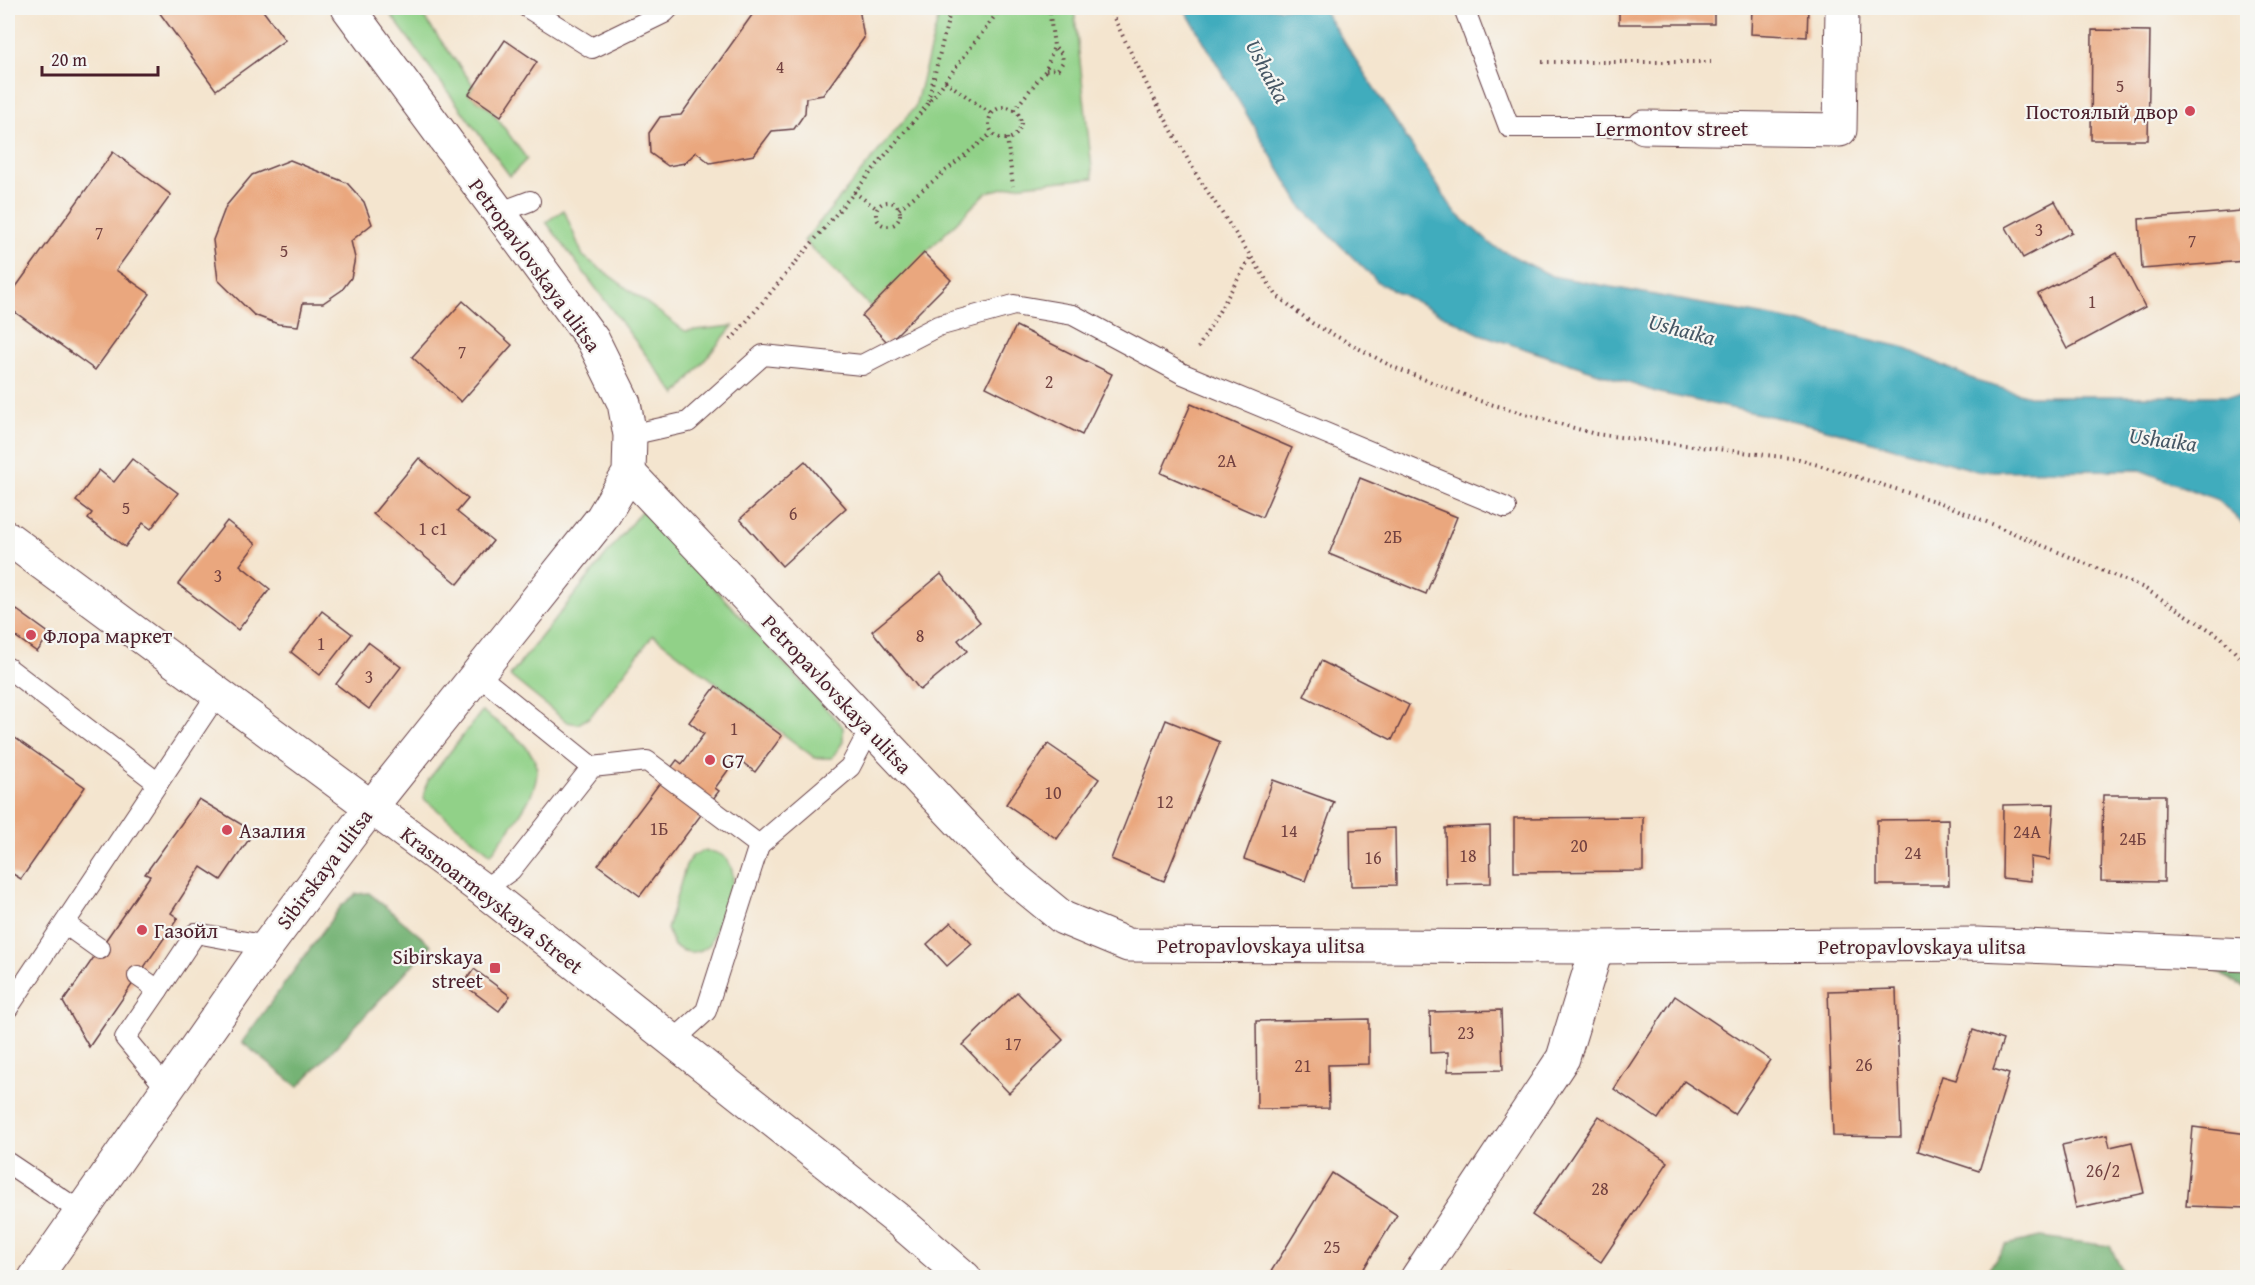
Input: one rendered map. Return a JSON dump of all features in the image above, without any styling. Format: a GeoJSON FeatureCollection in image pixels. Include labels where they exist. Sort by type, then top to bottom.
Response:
{"type":"FeatureCollection","features":[{"type":"Feature","properties":{"kind":"main road","name":"Petropavlovskaya ulitsa"},"geometry":{"type":"LineString","coordinates":[[348,8],[592,340],[624,403],[630,435],[629,473],[1007,872],[1063,918],[1128,945],[1597,947],[1977,944],[2247,955]]}},
{"type":"Feature","properties":{"kind":"main road","name":"Lermontov street"},"geometry":{"type":"LineString","coordinates":[[1644,127],[1840,130],[1842,8]]}},
{"type":"Feature","properties":{"kind":"main road","name":"Sibirskaya ulitsa"},"geometry":{"type":"LineString","coordinates":[[35,1278],[267,945],[372,806],[602,518],[629,473]]}},
{"type":"Feature","properties":{"kind":"main road","name":"Krasnoarmeyskaya Street"},"geometry":{"type":"LineString","coordinates":[[8,538],[483,890],[897,1219],[965,1278]]}},
{"type":"Feature","properties":{"kind":"main road"},"geometry":{"type":"LineString","coordinates":[[1417,1278],[1563,1058],[1597,947]]}},
{"type":"Feature","properties":{"kind":"lane"},"geometry":{"type":"LineString","coordinates":[[528,8],[592,48],[664,13],[669,8]]}},
{"type":"Feature","properties":{"kind":"lane","name":"Lermontov street"},"geometry":{"type":"LineString","coordinates":[[1464,8],[1509,127],[1644,127]]}},
{"type":"Feature","properties":{"kind":"lane"},"geometry":{"type":"LineString","coordinates":[[498,213],[530,201]]}},
{"type":"Feature","properties":{"kind":"lane"},"geometry":{"type":"LineString","coordinates":[[630,435],[688,422],[763,355],[862,364],[938,326],[1014,305],[1073,315],[1183,374],[1506,508]]}},
{"type":"Feature","properties":{"kind":"lane"},"geometry":{"type":"LineString","coordinates":[[8,668],[158,783]]}},
{"type":"Feature","properties":{"kind":"lane"},"geometry":{"type":"LineString","coordinates":[[477,674],[592,767],[647,761],[759,844]]}},
{"type":"Feature","properties":{"kind":"lane"},"geometry":{"type":"LineString","coordinates":[[8,1008],[218,693]]}},
{"type":"Feature","properties":{"kind":"lane"},"geometry":{"type":"LineString","coordinates":[[672,1042],[706,1011],[759,844],[850,767],[870,729]]}},
{"type":"Feature","properties":{"kind":"lane"},"geometry":{"type":"LineString","coordinates":[[483,890],[511,870],[592,767]]}},
{"type":"Feature","properties":{"kind":"lane"},"geometry":{"type":"LineString","coordinates":[[65,924],[99,949]]}},
{"type":"Feature","properties":{"kind":"lane"},"geometry":{"type":"LineString","coordinates":[[167,1089],[125,1038],[196,933],[267,945]]}},
{"type":"Feature","properties":{"kind":"lane"},"geometry":{"type":"LineString","coordinates":[[138,976],[158,990]]}},
{"type":"Feature","properties":{"kind":"lane"},"geometry":{"type":"LineString","coordinates":[[8,1163],[81,1212]]}},
{"type":"Feature","properties":{"kind":"path"},"geometry":{"type":"LineString","coordinates":[[927,105],[951,8]]}},
{"type":"Feature","properties":{"kind":"path"},"geometry":{"type":"LineString","coordinates":[[727,345],[927,105],[1001,8]]}},
{"type":"Feature","properties":{"kind":"path"},"geometry":{"type":"LineString","coordinates":[[1014,110],[1046,70],[1054,46],[1049,8]]}},
{"type":"Feature","properties":{"kind":"path"},"geometry":{"type":"LineString","coordinates":[[1109,8],[1152,95],[1196,174],[1250,258],[1277,296],[1312,323],[1393,367],[1480,401],[1595,434],[1799,459],[1944,504],[2144,588],[2221,637],[2247,666]]}},
{"type":"Feature","properties":{"kind":"path"},"geometry":{"type":"LineString","coordinates":[[1046,70],[1058,69],[1063,62],[1062,54],[1054,46]]}},
{"type":"Feature","properties":{"kind":"path"},"geometry":{"type":"LineString","coordinates":[[1542,62],[1711,62]]}},
{"type":"Feature","properties":{"kind":"path"},"geometry":{"type":"LineString","coordinates":[[945,81],[991,114]]}},
{"type":"Feature","properties":{"kind":"path"},"geometry":{"type":"LineString","coordinates":[[999,108],[1014,110],[1020,118],[1019,129],[1007,138],[992,133],[988,124],[991,114],[999,108]]}},
{"type":"Feature","properties":{"kind":"path"},"geometry":{"type":"LineString","coordinates":[[854,192],[876,208],[877,220],[887,226],[898,221],[899,209],[992,133]]}},
{"type":"Feature","properties":{"kind":"path"},"geometry":{"type":"LineString","coordinates":[[1007,138],[1013,186]]}},
{"type":"Feature","properties":{"kind":"path"},"geometry":{"type":"LineString","coordinates":[[876,208],[882,203],[890,202],[899,209]]}},
{"type":"Feature","properties":{"kind":"path"},"geometry":{"type":"LineString","coordinates":[[1183,374],[1250,258]]}},
{"type":"Feature","properties":{"kind":"green space"},"geometry":{"type":"Polygon","coordinates":[[[386,8],[417,8],[474,86],[469,94],[491,110],[527,159],[510,176],[386,8]]]}},
{"type":"Feature","properties":{"kind":"green space"},"geometry":{"type":"Polygon","coordinates":[[[941,8],[1074,8],[1093,178],[1013,186],[987,192],[871,307],[804,241],[915,107],[941,8]]]}},
{"type":"Feature","properties":{"kind":"green space"},"geometry":{"type":"Polygon","coordinates":[[[564,210],[583,256],[685,331],[733,326],[676,395],[546,222],[564,210]]]}},
{"type":"Feature","properties":{"kind":"green space"},"geometry":{"type":"Polygon","coordinates":[[[642,510],[843,727],[843,742],[832,758],[815,758],[653,635],[590,717],[578,724],[567,722],[510,676],[642,510]]]}},
{"type":"Feature","properties":{"kind":"green space"},"geometry":{"type":"Polygon","coordinates":[[[482,711],[529,750],[537,769],[536,781],[524,808],[491,854],[424,799],[429,779],[482,711]]]}},
{"type":"Feature","properties":{"kind":"green space"},"geometry":{"type":"Polygon","coordinates":[[[702,851],[716,852],[726,858],[732,868],[733,882],[710,944],[697,952],[688,952],[674,946],[667,929],[686,865],[692,856],[702,851]]]}},
{"type":"Feature","properties":{"kind":"green space"},"geometry":{"type":"Polygon","coordinates":[[[369,893],[431,945],[298,1087],[242,1042],[341,906],[356,894],[369,893]]]}},
{"type":"Feature","properties":{"kind":"green space"},"geometry":{"type":"Polygon","coordinates":[[[2203,964],[2247,969],[2247,989],[2203,964]]]}},
{"type":"Feature","properties":{"kind":"green space"},"geometry":{"type":"Polygon","coordinates":[[[2040,1237],[2110,1246],[2125,1277],[1982,1277],[2006,1245],[2040,1237]]]}},
{"type":"Feature","properties":{"kind":"water","name":"Ushaika"},"geometry":{"type":"Polygon","coordinates":[[[1184,8],[1322,8],[1454,211],[1493,246],[1552,276],[1783,319],[1902,347],[1979,382],[2029,396],[2237,396],[2247,401],[2247,528],[2218,500],[2140,470],[1978,471],[1808,424],[1659,393],[1480,334],[1379,283],[1302,208],[1184,8]]]}},
{"type":"Feature","properties":{"kind":"building"},"geometry":{"type":"Polygon","coordinates":[[[166,8],[261,8],[285,40],[216,90],[159,12],[166,8]]]}},
{"type":"Feature","properties":{"kind":"building"},"geometry":{"type":"Polygon","coordinates":[[[757,8],[859,8],[864,38],[823,95],[806,98],[805,113],[794,129],[772,131],[754,155],[710,163],[696,152],[685,163],[668,166],[650,153],[649,133],[660,117],[681,115],[757,8]]]}},
{"type":"Feature","properties":{"kind":"building"},"geometry":{"type":"Polygon","coordinates":[[[1619,8],[1714,8],[1714,24],[1619,24],[1619,8]]]}},
{"type":"Feature","properties":{"kind":"building"},"geometry":{"type":"Polygon","coordinates":[[[1752,8],[1808,8],[1807,37],[1751,34],[1752,8]]]}},
{"type":"Feature","properties":{"kind":"building"},"geometry":{"type":"Polygon","coordinates":[[[2092,30],[2150,31],[2148,140],[2091,140],[2092,30]]]}},
{"type":"Feature","properties":{"kind":"building"},"geometry":{"type":"Polygon","coordinates":[[[505,40],[537,62],[501,116],[469,94],[505,40]]]}},
{"type":"Feature","properties":{"kind":"building"},"geometry":{"type":"Polygon","coordinates":[[[113,152],[171,195],[116,270],[150,294],[95,370],[8,307],[8,298],[113,152]]]}},
{"type":"Feature","properties":{"kind":"building"},"geometry":{"type":"Polygon","coordinates":[[[290,160],[347,183],[364,202],[372,224],[351,241],[355,258],[351,278],[342,290],[323,303],[303,303],[298,326],[278,324],[254,315],[218,280],[213,240],[226,206],[252,175],[290,160]]]}},
{"type":"Feature","properties":{"kind":"building"},"geometry":{"type":"Polygon","coordinates":[[[2055,201],[2072,232],[2023,258],[2006,227],[2055,201]]]}},
{"type":"Feature","properties":{"kind":"building"},"geometry":{"type":"Polygon","coordinates":[[[2241,211],[2245,261],[2142,269],[2139,219],[2241,211]]]}},
{"type":"Feature","properties":{"kind":"building"},"geometry":{"type":"Polygon","coordinates":[[[924,253],[951,280],[888,343],[862,316],[924,253]]]}},
{"type":"Feature","properties":{"kind":"building"},"geometry":{"type":"Polygon","coordinates":[[[2117,253],[2145,307],[2067,349],[2038,294],[2117,253]]]}},
{"type":"Feature","properties":{"kind":"building"},"geometry":{"type":"Polygon","coordinates":[[[463,301],[512,345],[461,402],[412,357],[463,301]]]}},
{"type":"Feature","properties":{"kind":"building"},"geometry":{"type":"Polygon","coordinates":[[[1016,326],[1112,374],[1082,435],[986,387],[1016,326]]]}},
{"type":"Feature","properties":{"kind":"building"},"geometry":{"type":"Polygon","coordinates":[[[1191,404],[1292,448],[1262,517],[1161,473],[1191,404]]]}},
{"type":"Feature","properties":{"kind":"building"},"geometry":{"type":"Polygon","coordinates":[[[419,458],[468,499],[457,512],[493,541],[458,584],[373,514],[419,458]]]}},
{"type":"Feature","properties":{"kind":"building"},"geometry":{"type":"Polygon","coordinates":[[[132,459],[178,493],[151,529],[143,523],[125,547],[88,519],[92,513],[76,501],[99,470],[114,482],[132,459]]]}},
{"type":"Feature","properties":{"kind":"building"},"geometry":{"type":"Polygon","coordinates":[[[805,461],[846,508],[782,566],[740,519],[805,461]]]}},
{"type":"Feature","properties":{"kind":"building"},"geometry":{"type":"Polygon","coordinates":[[[1360,478],[1457,517],[1426,594],[1329,554],[1360,478]]]}},
{"type":"Feature","properties":{"kind":"building"},"geometry":{"type":"Polygon","coordinates":[[[227,521],[256,544],[240,565],[270,589],[238,630],[178,584],[227,521]]]}},
{"type":"Feature","properties":{"kind":"building"},"geometry":{"type":"Polygon","coordinates":[[[941,574],[980,622],[958,640],[967,651],[920,690],[872,631],[941,574]]]}},
{"type":"Feature","properties":{"kind":"building"},"geometry":{"type":"Polygon","coordinates":[[[17,610],[50,634],[37,652],[8,631],[8,623],[17,610]]]}},
{"type":"Feature","properties":{"kind":"building"},"geometry":{"type":"Polygon","coordinates":[[[322,611],[352,634],[320,675],[291,652],[322,611]]]}},
{"type":"Feature","properties":{"kind":"building"},"geometry":{"type":"Polygon","coordinates":[[[368,642],[401,667],[369,709],[336,684],[368,642]]]}},
{"type":"Feature","properties":{"kind":"building"},"geometry":{"type":"Polygon","coordinates":[[[1321,661],[1409,705],[1392,740],[1304,696],[1321,661]]]}},
{"type":"Feature","properties":{"kind":"building"},"geometry":{"type":"Polygon","coordinates":[[[716,686],[782,736],[755,772],[737,758],[715,788],[719,791],[640,896],[598,865],[677,760],[682,764],[704,734],[689,722],[716,686]]]}},
{"type":"Feature","properties":{"kind":"building"},"geometry":{"type":"Polygon","coordinates":[[[1166,720],[1220,742],[1164,881],[1111,859],[1166,720]]]}},
{"type":"Feature","properties":{"kind":"building"},"geometry":{"type":"Polygon","coordinates":[[[8,733],[85,787],[21,879],[8,871],[8,733]]]}},
{"type":"Feature","properties":{"kind":"building"},"geometry":{"type":"Polygon","coordinates":[[[1048,744],[1099,779],[1057,839],[1006,804],[1048,744]]]}},
{"type":"Feature","properties":{"kind":"building"},"geometry":{"type":"Polygon","coordinates":[[[1273,780],[1334,802],[1305,881],[1244,859],[1273,780]]]}},
{"type":"Feature","properties":{"kind":"building"},"geometry":{"type":"Polygon","coordinates":[[[2103,795],[2165,795],[2164,882],[2101,881],[2103,795]]]}},
{"type":"Feature","properties":{"kind":"building"},"geometry":{"type":"Polygon","coordinates":[[[199,799],[254,832],[221,880],[201,867],[171,913],[178,918],[89,1047],[63,1002],[150,876],[145,874],[199,799]]]}},
{"type":"Feature","properties":{"kind":"building"},"geometry":{"type":"Polygon","coordinates":[[[2054,804],[2050,860],[2030,857],[2031,881],[2002,878],[2003,805],[2054,804]]]}},
{"type":"Feature","properties":{"kind":"building"},"geometry":{"type":"Polygon","coordinates":[[[1643,817],[1643,871],[1514,872],[1514,818],[1643,817]]]}},
{"type":"Feature","properties":{"kind":"building"},"geometry":{"type":"Polygon","coordinates":[[[1948,819],[1949,885],[1877,885],[1877,820],[1948,819]]]}},
{"type":"Feature","properties":{"kind":"building"},"geometry":{"type":"Polygon","coordinates":[[[1490,826],[1491,883],[1446,884],[1445,828],[1490,826]]]}},
{"type":"Feature","properties":{"kind":"building"},"geometry":{"type":"Polygon","coordinates":[[[1395,828],[1396,885],[1351,886],[1350,830],[1395,828]]]}},
{"type":"Feature","properties":{"kind":"building"},"geometry":{"type":"Polygon","coordinates":[[[951,922],[972,944],[947,966],[927,944],[951,922]]]}},
{"type":"Feature","properties":{"kind":"building"},"geometry":{"type":"Polygon","coordinates":[[[474,969],[510,996],[499,1011],[463,984],[474,969]]]}},
{"type":"Feature","properties":{"kind":"building"},"geometry":{"type":"Polygon","coordinates":[[[1896,989],[1901,1137],[1833,1136],[1828,991],[1896,989]]]}},
{"type":"Feature","properties":{"kind":"building"},"geometry":{"type":"Polygon","coordinates":[[[1017,992],[1063,1040],[1009,1093],[963,1045],[1017,992]]]}},
{"type":"Feature","properties":{"kind":"building"},"geometry":{"type":"Polygon","coordinates":[[[1675,996],[1770,1060],[1734,1114],[1684,1081],[1658,1119],[1614,1089],[1675,996]]]}},
{"type":"Feature","properties":{"kind":"building"},"geometry":{"type":"Polygon","coordinates":[[[1501,1010],[1503,1070],[1448,1071],[1448,1052],[1431,1053],[1430,1012],[1501,1010]]]}},
{"type":"Feature","properties":{"kind":"building"},"geometry":{"type":"Polygon","coordinates":[[[1369,1019],[1369,1064],[1328,1065],[1329,1108],[1257,1109],[1256,1021],[1369,1019]]]}},
{"type":"Feature","properties":{"kind":"building"},"geometry":{"type":"Polygon","coordinates":[[[1973,1030],[2003,1040],[1993,1069],[2009,1074],[1979,1171],[1918,1151],[1942,1076],[1956,1080],[1973,1030]]]}},
{"type":"Feature","properties":{"kind":"building"},"geometry":{"type":"Polygon","coordinates":[[[1599,1116],[1668,1162],[1601,1262],[1532,1215],[1599,1116]]]}},
{"type":"Feature","properties":{"kind":"building"},"geometry":{"type":"Polygon","coordinates":[[[2193,1127],[2248,1134],[2248,1208],[2186,1206],[2193,1127]]]}},
{"type":"Feature","properties":{"kind":"building"},"geometry":{"type":"Polygon","coordinates":[[[2107,1135],[2110,1147],[2132,1142],[2144,1193],[2076,1208],[2062,1145],[2107,1135]]]}},
{"type":"Feature","properties":{"kind":"building"},"geometry":{"type":"Polygon","coordinates":[[[1332,1173],[1397,1215],[1358,1278],[1267,1278],[1332,1173]]]}},
{"type":"Feature","properties":{"kind":"building"},"geometry":{"type":"Polygon","coordinates":[[[1506,1271],[1516,1278],[1501,1278],[1506,1271]]]}},
{"type":"Feature","properties":{"kind":"place","name":"Постоялый двор"},"geometry":{"type":"Point","coordinates":[2190,111]}},
{"type":"Feature","properties":{"kind":"place","name":"Флора маркет"},"geometry":{"type":"Point","coordinates":[31,635]}},
{"type":"Feature","properties":{"kind":"place","name":"G7"},"geometry":{"type":"Point","coordinates":[710,760]}},
{"type":"Feature","properties":{"kind":"place","name":"Азалия"},"geometry":{"type":"Point","coordinates":[227,830]}},
{"type":"Feature","properties":{"kind":"place","name":"Газойл"},"geometry":{"type":"Point","coordinates":[142,930]}},
{"type":"Feature","properties":{"kind":"place","name":"Sibirskaya street"},"geometry":{"type":"Point","coordinates":[495,968]}}]}
